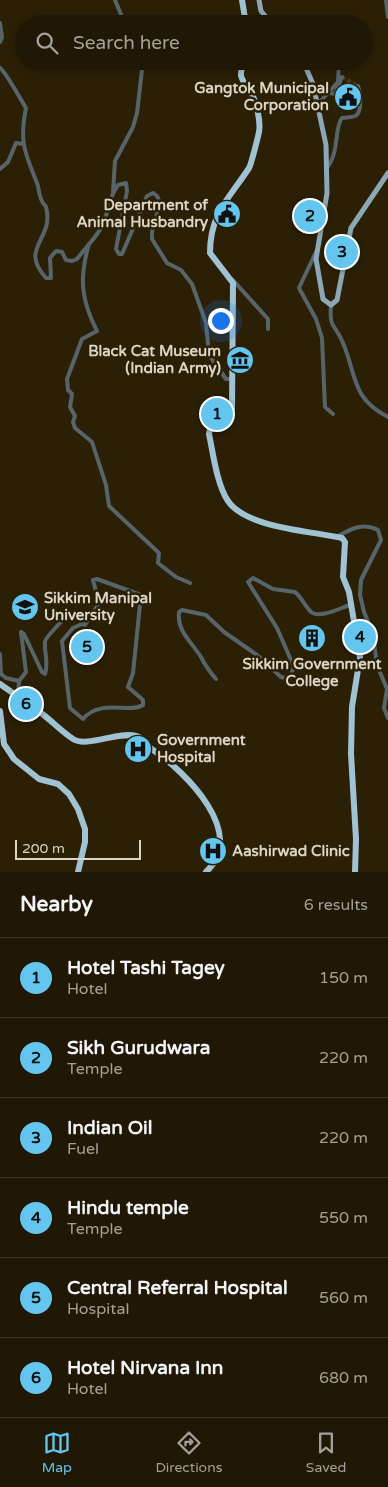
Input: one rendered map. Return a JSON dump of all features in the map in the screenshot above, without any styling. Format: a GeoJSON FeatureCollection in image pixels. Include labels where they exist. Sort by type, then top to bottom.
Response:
{"type":"FeatureCollection","features":[{"type":"Feature","properties":{"kind":"highway"},"geometry":{"type":"LineString","coordinates":[[242,0],[244,15]]}},
{"type":"Feature","properties":{"kind":"highway"},"geometry":{"type":"LineString","coordinates":[[240,70],[243,84],[250,92],[259,121],[259,133],[250,167],[228,196],[212,226],[210,253],[233,284],[232,409],[228,417],[210,429],[208,434],[228,501],[242,515],[306,532],[342,538],[345,542],[342,566],[359,638],[360,658],[352,715],[352,776],[356,839],[355,872]]}},
{"type":"Feature","properties":{"kind":"highway"},"geometry":{"type":"LineString","coordinates":[[0,684],[73,740],[81,743],[116,736],[136,736],[144,740],[179,771],[210,806],[216,823],[221,844],[218,860],[206,872]]}},
{"type":"Feature","properties":{"kind":"highway"},"geometry":{"type":"LineString","coordinates":[[0,711],[4,744],[14,759],[39,779],[58,784],[69,794],[78,810],[85,829],[85,842],[78,872]]}},
{"type":"Feature","properties":{"kind":"main road"},"geometry":{"type":"LineString","coordinates":[[259,0],[265,15]]}},
{"type":"Feature","properties":{"kind":"main road"},"geometry":{"type":"LineString","coordinates":[[307,70],[314,84],[326,145],[327,192],[316,259],[323,299],[331,304],[337,300],[350,228],[388,173]]}},
{"type":"Feature","properties":{"kind":"street"},"geometry":{"type":"LineString","coordinates":[[115,0],[121,15]]}},
{"type":"Feature","properties":{"kind":"street"},"geometry":{"type":"LineString","coordinates":[[386,0],[388,17]]}},
{"type":"Feature","properties":{"kind":"street"},"geometry":{"type":"LineString","coordinates":[[0,23],[2,37],[0,42]]}},
{"type":"Feature","properties":{"kind":"street"},"geometry":{"type":"LineString","coordinates":[[0,68],[4,70],[13,89],[26,108],[23,144],[42,202],[46,207],[46,228],[34,252],[36,263],[41,272],[46,278],[51,278],[50,258],[56,251],[62,252],[66,260],[72,261],[90,242],[103,225],[107,204],[118,185],[126,183],[127,191],[116,249],[119,254],[122,254],[126,246],[147,196],[153,194],[157,196],[160,203],[152,232],[152,239],[167,263],[181,270],[192,284],[206,323],[209,355],[219,367],[222,375],[226,379],[231,378]]}},
{"type":"Feature","properties":{"kind":"street"},"geometry":{"type":"LineString","coordinates":[[113,192],[115,161],[133,127],[137,113],[141,70]]}},
{"type":"Feature","properties":{"kind":"street"},"geometry":{"type":"LineString","coordinates":[[318,104],[338,82],[339,70]]}},
{"type":"Feature","properties":{"kind":"street"},"geometry":{"type":"LineString","coordinates":[[330,93],[335,94],[342,77]]}},
{"type":"Feature","properties":{"kind":"street"},"geometry":{"type":"LineString","coordinates":[[326,169],[331,163],[338,143],[339,121],[342,118],[358,114],[360,107],[358,86]]}},
{"type":"Feature","properties":{"kind":"street"},"geometry":{"type":"LineString","coordinates":[[0,168],[8,162],[16,143],[23,144]]}},
{"type":"Feature","properties":{"kind":"street"},"geometry":{"type":"LineString","coordinates":[[90,242],[81,281],[88,314],[97,331],[82,339],[66,379],[68,390],[72,394],[70,407],[74,416],[73,422],[75,428],[92,442],[106,486],[109,506],[158,553],[158,563],[190,583]]}},
{"type":"Feature","properties":{"kind":"street"},"geometry":{"type":"LineString","coordinates":[[319,246],[298,288],[316,319],[322,338],[325,407],[333,414]]}},
{"type":"Feature","properties":{"kind":"street"},"geometry":{"type":"LineString","coordinates":[[228,276],[246,291],[268,319],[268,329]]}},
{"type":"Feature","properties":{"kind":"street"},"geometry":{"type":"LineString","coordinates":[[331,304],[330,322],[343,342],[355,384],[364,399],[388,417]]}},
{"type":"Feature","properties":{"kind":"street"},"geometry":{"type":"LineString","coordinates":[[337,537],[359,527],[370,526],[378,530],[381,540],[361,580],[360,595],[364,612],[374,634],[377,665],[387,688],[384,708],[388,718]]}},
{"type":"Feature","properties":{"kind":"street"},"geometry":{"type":"LineString","coordinates":[[216,679],[203,664],[202,658],[179,626],[179,612],[182,610],[206,616],[224,632],[257,654],[281,677],[289,679],[294,667],[277,628],[248,582],[253,578],[274,589],[295,592],[310,611],[315,614],[324,614],[350,605]]}},
{"type":"Feature","properties":{"kind":"street"},"geometry":{"type":"LineString","coordinates":[[97,579],[141,595],[133,673],[128,687],[143,700],[142,705],[138,708],[107,707],[87,714],[83,719],[70,708],[62,641],[73,628],[82,624],[85,626],[99,603],[93,586],[93,580],[97,579]]}},
{"type":"Feature","properties":{"kind":"street"},"geometry":{"type":"LineString","coordinates":[[18,697],[19,681],[26,672],[21,632],[28,640],[42,672],[45,674],[47,636],[65,617],[72,615],[80,616],[82,624]]}},
{"type":"Feature","properties":{"kind":"street"},"geometry":{"type":"LineString","coordinates":[[0,654],[1,674],[6,678],[19,681]]}},
{"type":"Feature","properties":{"kind":"tunnel"},"geometry":{"type":"LineString","coordinates":[[342,77],[358,86]]}},
{"type":"Feature","properties":{"kind":"place","name":"Gangtok Municipal Corporation"},"geometry":{"type":"Point","coordinates":[348,97]}},
{"type":"Feature","properties":{"kind":"place","name":"Department of Animal Husbandry"},"geometry":{"type":"Point","coordinates":[227,214]}},
{"type":"Feature","properties":{"kind":"place","name":"Sikh Gurudwara"},"geometry":{"type":"Point","coordinates":[310,216]}},
{"type":"Feature","properties":{"kind":"place","name":"Indian Oil"},"geometry":{"type":"Point","coordinates":[342,252]}},
{"type":"Feature","properties":{"kind":"place","name":"Black Cat Museum (Indian Army)"},"geometry":{"type":"Point","coordinates":[240,360]}},
{"type":"Feature","properties":{"kind":"place","name":"Hotel Tashi Tagey"},"geometry":{"type":"Point","coordinates":[217,414]}},
{"type":"Feature","properties":{"kind":"place","name":"Sikkim Manipal University"},"geometry":{"type":"Point","coordinates":[25,607]}},
{"type":"Feature","properties":{"kind":"place","name":"Hindu temple"},"geometry":{"type":"Point","coordinates":[360,637]}},
{"type":"Feature","properties":{"kind":"place","name":"Sikkim Government College"},"geometry":{"type":"Point","coordinates":[312,638]}},
{"type":"Feature","properties":{"kind":"place","name":"Central Referral Hospital"},"geometry":{"type":"Point","coordinates":[87,647]}},
{"type":"Feature","properties":{"kind":"place","name":"Hotel Nirvana Inn"},"geometry":{"type":"Point","coordinates":[26,704]}},
{"type":"Feature","properties":{"kind":"place","name":"Government Hospital"},"geometry":{"type":"Point","coordinates":[138,749]}},
{"type":"Feature","properties":{"kind":"place","name":"Aashirwad Clinic"},"geometry":{"type":"Point","coordinates":[213,851]}}]}
